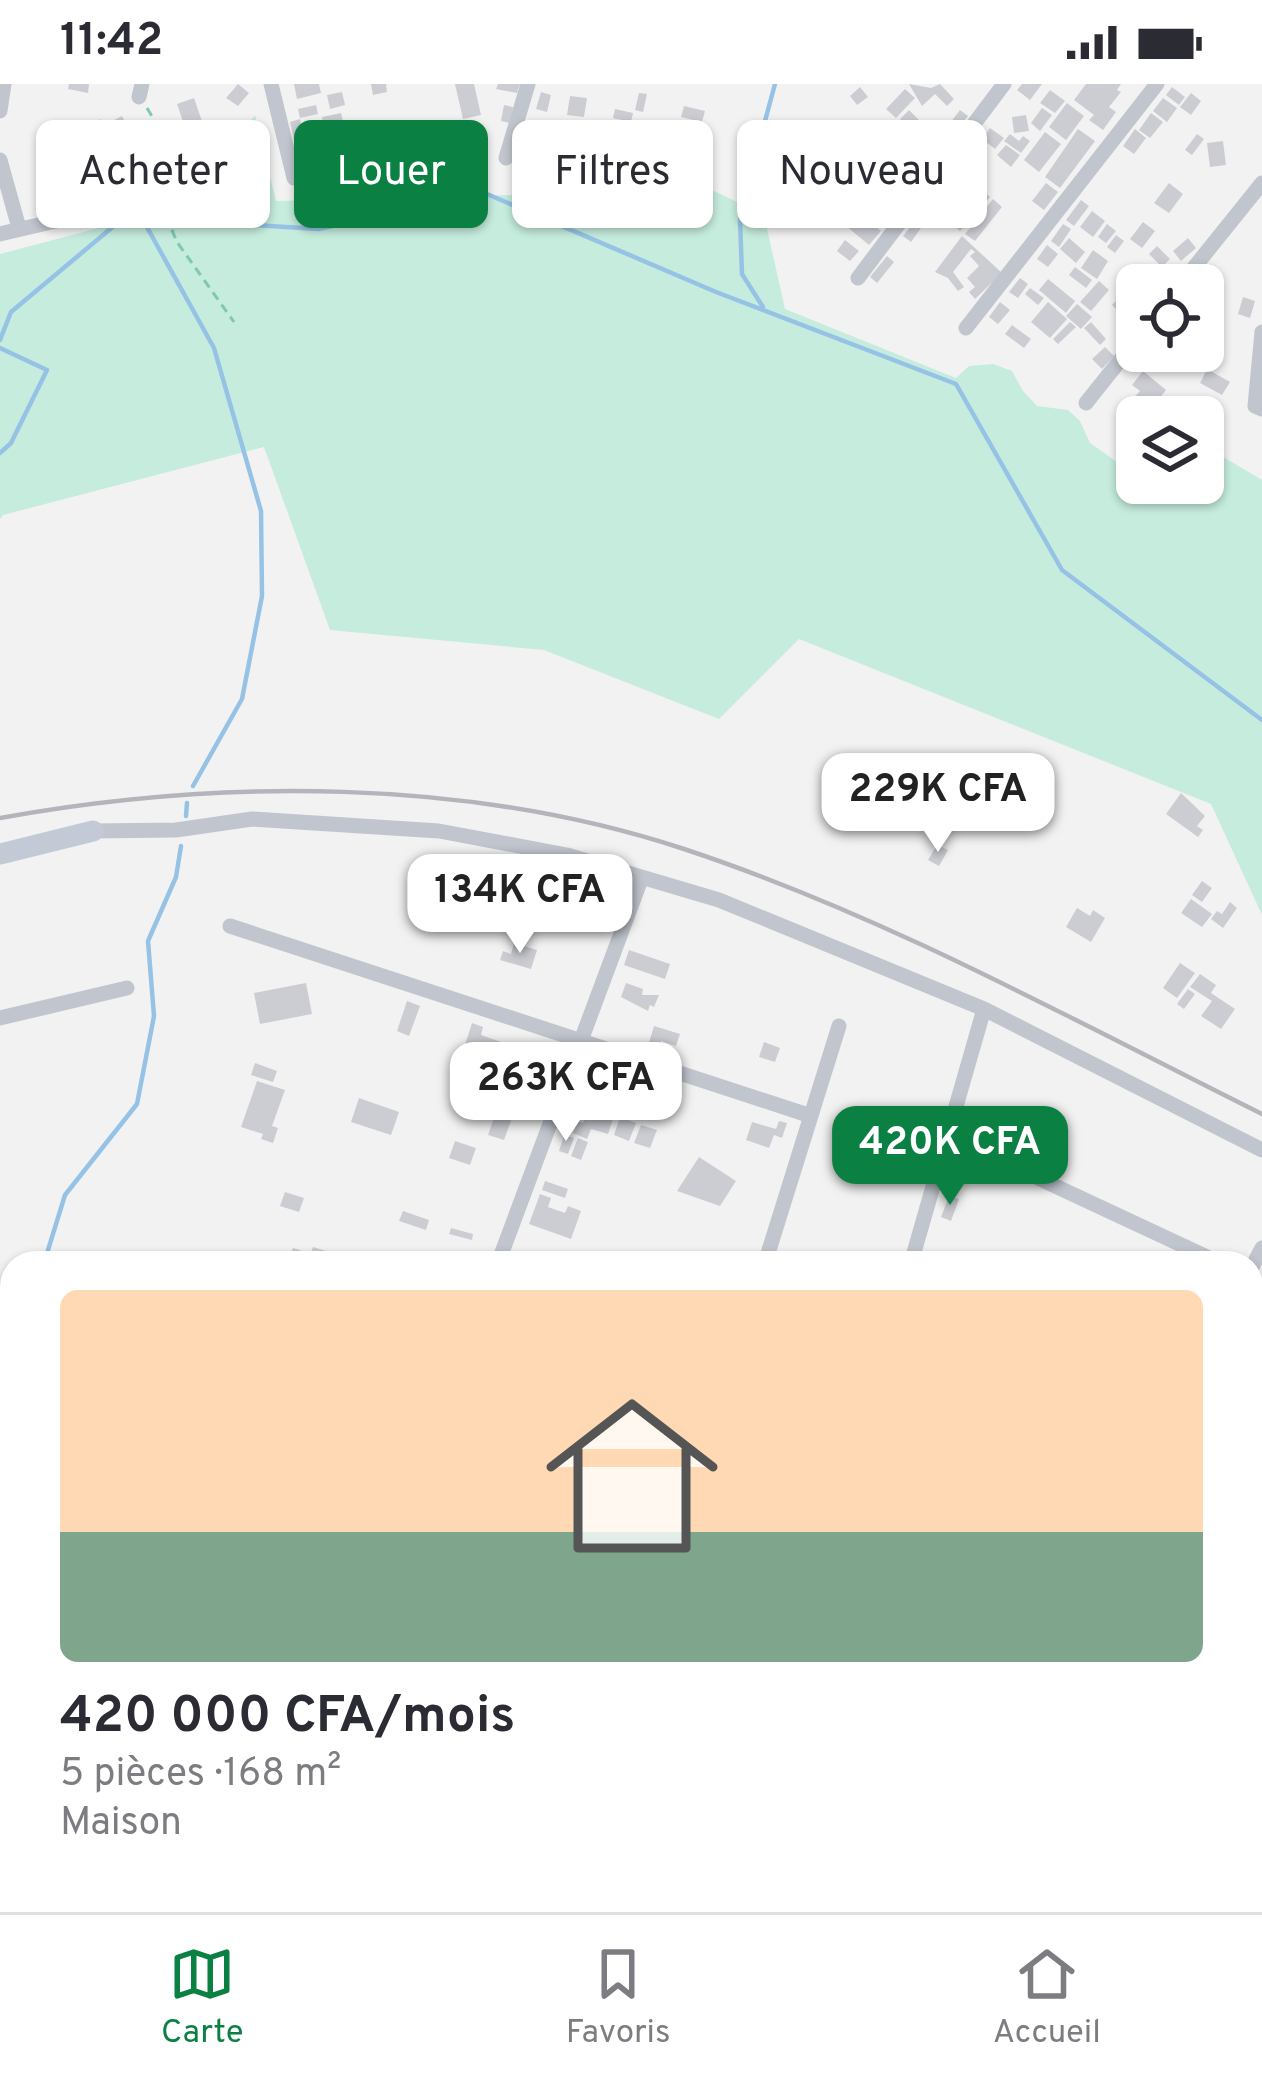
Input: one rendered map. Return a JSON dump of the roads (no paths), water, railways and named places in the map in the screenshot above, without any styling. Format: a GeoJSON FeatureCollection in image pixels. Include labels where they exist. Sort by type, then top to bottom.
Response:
{"type":"FeatureCollection","features":[{"type":"Feature","properties":{"kind":"street"},"geometry":{"type":"LineString","coordinates":[[0,111],[4,84]]}},
{"type":"Feature","properties":{"kind":"street"},"geometry":{"type":"LineString","coordinates":[[271,84],[294,178]]}},
{"type":"Feature","properties":{"kind":"street"},"geometry":{"type":"LineString","coordinates":[[506,158],[528,84]]}},
{"type":"Feature","properties":{"kind":"street"},"geometry":{"type":"LineString","coordinates":[[858,278],[1004,84]]}},
{"type":"Feature","properties":{"kind":"street"},"geometry":{"type":"LineString","coordinates":[[966,328],[1157,84]]}},
{"type":"Feature","properties":{"kind":"street"},"geometry":{"type":"LineString","coordinates":[[0,160],[20,228]]}},
{"type":"Feature","properties":{"kind":"street"},"geometry":{"type":"LineString","coordinates":[[1197,264],[1262,183]]}},
{"type":"Feature","properties":{"kind":"street"},"geometry":{"type":"LineString","coordinates":[[0,234],[36,224]]}},
{"type":"Feature","properties":{"kind":"street"},"geometry":{"type":"LineString","coordinates":[[1262,332],[1255,406],[1262,409]]}},
{"type":"Feature","properties":{"kind":"street"},"geometry":{"type":"LineString","coordinates":[[1086,403],[1116,365]]}},
{"type":"Feature","properties":{"kind":"street"},"geometry":{"type":"LineString","coordinates":[[0,854],[93,831],[176,830],[252,819],[439,831],[567,855],[719,900],[984,1010],[1262,1150]]}},
{"type":"Feature","properties":{"kind":"street"},"geometry":{"type":"LineString","coordinates":[[502,1251],[643,877]]}},
{"type":"Feature","properties":{"kind":"street"},"geometry":{"type":"LineString","coordinates":[[230,926],[811,1116]]}},
{"type":"Feature","properties":{"kind":"street"},"geometry":{"type":"LineString","coordinates":[[0,1018],[127,988]]}},
{"type":"Feature","properties":{"kind":"street"},"geometry":{"type":"LineString","coordinates":[[914,1251],[984,1010]]}},
{"type":"Feature","properties":{"kind":"street"},"geometry":{"type":"LineString","coordinates":[[769,1251],[839,1026]]}},
{"type":"Feature","properties":{"kind":"street"},"geometry":{"type":"LineString","coordinates":[[948,1136],[1194,1251]]}},
{"type":"Feature","properties":{"kind":"waterway"},"geometry":{"type":"LineString","coordinates":[[763,307],[742,274],[740,220],[753,184],[775,84]]}},
{"type":"Feature","properties":{"kind":"waterway"},"geometry":{"type":"LineString","coordinates":[[0,340],[11,312],[115,225],[182,213],[240,224],[318,229],[487,194],[716,292],[956,384],[1062,570],[1262,720]]}},
{"type":"Feature","properties":{"kind":"waterway"},"geometry":{"type":"LineString","coordinates":[[147,228],[214,348],[261,511],[262,596],[242,699],[193,786]]}},
{"type":"Feature","properties":{"kind":"waterway"},"geometry":{"type":"LineString","coordinates":[[0,348],[47,370],[11,443],[0,453]]}},
{"type":"Feature","properties":{"kind":"waterway"},"geometry":{"type":"LineString","coordinates":[[186,816],[187,803]]}},
{"type":"Feature","properties":{"kind":"waterway"},"geometry":{"type":"LineString","coordinates":[[48,1251],[65,1195],[137,1104],[154,1016],[148,941],[176,877],[181,846]]}},
{"type":"Feature","properties":{"kind":"railway"},"geometry":{"type":"LineString","coordinates":[[0,818],[170,796],[344,792],[431,797],[602,826],[684,849],[832,905],[977,971],[1262,1114]]}}]}
